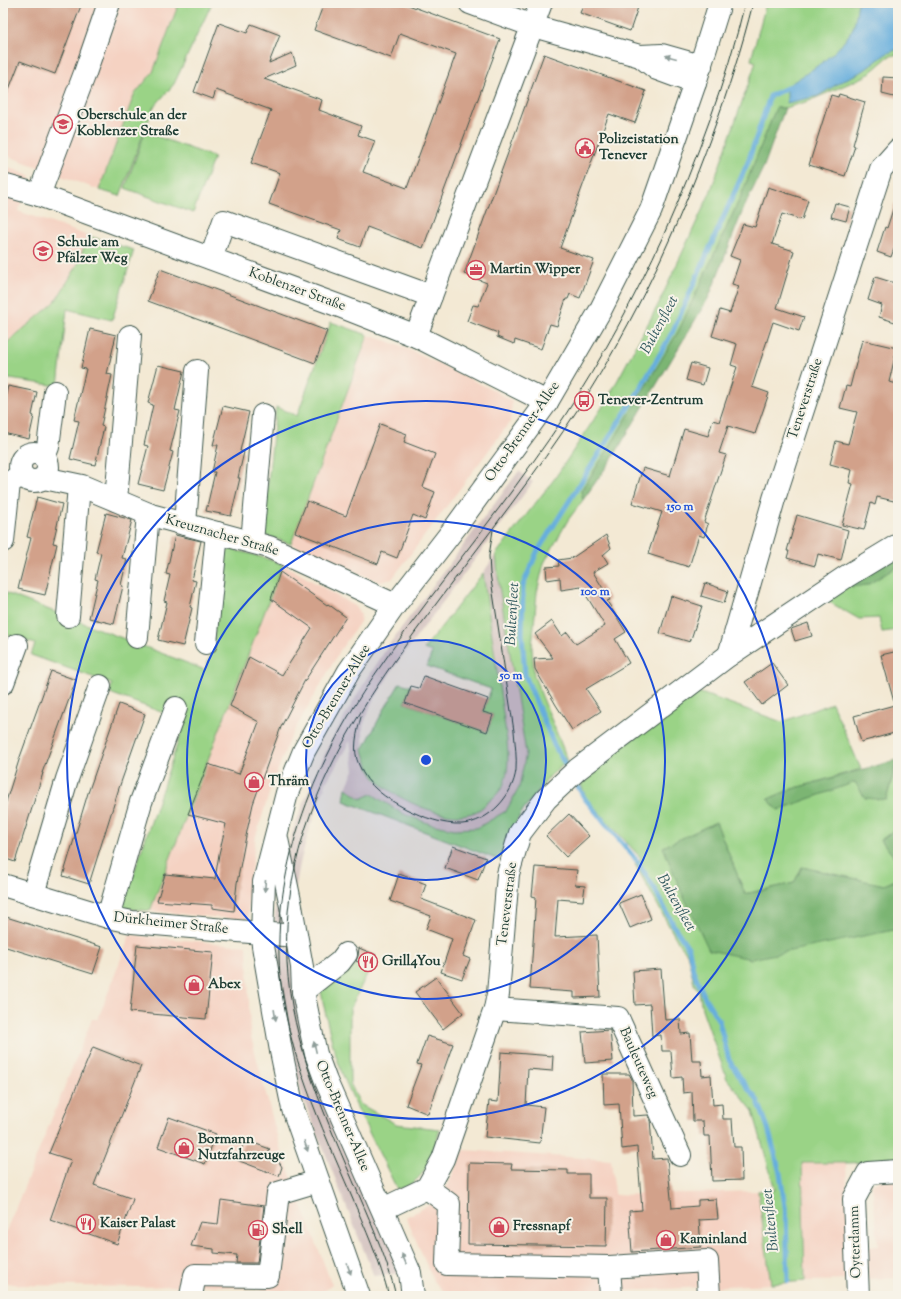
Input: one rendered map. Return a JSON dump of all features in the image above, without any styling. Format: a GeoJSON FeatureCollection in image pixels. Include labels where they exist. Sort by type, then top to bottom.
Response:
{"type":"FeatureCollection","features":[{"type":"Feature","properties":{"kind":"street"},"geometry":{"type":"LineString","coordinates":[[39,195],[85,73],[109,3]]}},
{"type":"Feature","properties":{"kind":"street"},"geometry":{"type":"LineString","coordinates":[[470,3],[533,26],[640,56],[662,55],[698,74]]}},
{"type":"Feature","properties":{"kind":"street"},"geometry":{"type":"LineString","coordinates":[[416,336],[541,3]]}},
{"type":"Feature","properties":{"kind":"street","name":"Otto-Brenner-Allee"},"geometry":{"type":"LineString","coordinates":[[358,1296],[293,1109],[280,1051],[262,934],[264,882],[287,793],[304,751],[349,671],[395,605],[457,526],[546,402],[600,311],[651,210],[698,74],[720,3]]}},
{"type":"Feature","properties":{"kind":"street","name":"Teneverstraße"},"geometry":{"type":"LineString","coordinates":[[729,655],[774,499],[881,169],[898,150]]}},
{"type":"Feature","properties":{"kind":"street","name":"Koblenzer Straße"},"geometry":{"type":"LineString","coordinates":[[3,185],[39,195],[211,258],[416,336],[546,402]]}},
{"type":"Feature","properties":{"kind":"street"},"geometry":{"type":"LineString","coordinates":[[211,258],[224,221],[431,296]]}},
{"type":"Feature","properties":{"kind":"street"},"geometry":{"type":"LineString","coordinates":[[116,500],[130,336]]}},
{"type":"Feature","properties":{"kind":"street"},"geometry":{"type":"LineString","coordinates":[[185,524],[197,371]]}},
{"type":"Feature","properties":{"kind":"street"},"geometry":{"type":"LineString","coordinates":[[44,457],[48,447],[55,392]]}},
{"type":"Feature","properties":{"kind":"street"},"geometry":{"type":"LineString","coordinates":[[252,542],[263,415]]}},
{"type":"Feature","properties":{"kind":"street"},"geometry":{"type":"LineString","coordinates":[[3,541],[9,483],[21,475],[19,467],[21,460],[27,454],[36,453],[44,457],[48,464],[48,472],[44,478]]}},
{"type":"Feature","properties":{"kind":"street","name":"Kreuznacher Straße"},"geometry":{"type":"LineString","coordinates":[[21,475],[28,481],[36,482],[44,478],[79,486],[148,514],[269,547],[395,605]]}},
{"type":"Feature","properties":{"kind":"street"},"geometry":{"type":"LineString","coordinates":[[68,616],[79,486]]}},
{"type":"Feature","properties":{"kind":"street"},"geometry":{"type":"LineString","coordinates":[[136,637],[148,514]]}},
{"type":"Feature","properties":{"kind":"street"},"geometry":{"type":"LineString","coordinates":[[206,643],[217,533]]}},
{"type":"Feature","properties":{"kind":"street","name":"Teneverstraße"},"geometry":{"type":"LineString","coordinates":[[427,1188],[443,1158],[495,1009],[498,994],[508,874],[520,833],[556,789],[578,769],[729,655],[847,576],[898,545]]}},
{"type":"Feature","properties":{"kind":"street"},"geometry":{"type":"LineString","coordinates":[[3,683],[17,645]]}},
{"type":"Feature","properties":{"kind":"street"},"geometry":{"type":"LineString","coordinates":[[33,894],[67,779],[100,686]]}},
{"type":"Feature","properties":{"kind":"street"},"geometry":{"type":"LineString","coordinates":[[108,917],[141,802],[176,708]]}},
{"type":"Feature","properties":{"kind":"street","name":"Otto-Brenner-Allee"},"geometry":{"type":"LineString","coordinates":[[276,834],[291,906],[302,967],[303,991],[316,1054],[326,1081],[410,1273],[413,1296]]}},
{"type":"Feature","properties":{"kind":"street","name":"Dürkheimer Straße"},"geometry":{"type":"LineString","coordinates":[[3,885],[108,917],[132,922],[296,936]]}},
{"type":"Feature","properties":{"kind":"street"},"geometry":{"type":"LineString","coordinates":[[303,991],[340,962],[346,954]]}},
{"type":"Feature","properties":{"kind":"street","name":"Bauleuteweg"},"geometry":{"type":"LineString","coordinates":[[495,1009],[618,1018],[680,1155]]}},
{"type":"Feature","properties":{"kind":"street","name":"Oyterdamm"},"geometry":{"type":"LineString","coordinates":[[858,1296],[854,1199],[868,1173],[898,1171]]}},
{"type":"Feature","properties":{"kind":"street"},"geometry":{"type":"LineString","coordinates":[[191,1296],[196,1275],[268,1276],[278,1193],[318,1181]]}},
{"type":"Feature","properties":{"kind":"street"},"geometry":{"type":"LineString","coordinates":[[382,1209],[427,1188],[449,1204],[447,1264],[609,1267],[707,1261],[709,1296]]}},
{"type":"Feature","properties":{"kind":"street"},"geometry":{"type":"LineString","coordinates":[[609,1267],[611,1296]]}},
{"type":"Feature","properties":{"kind":"shaded area","name":"Oberschule an der Koblenzer Straße"},"geometry":{"type":"Polygon","coordinates":[[[3,3],[179,3],[153,72],[134,95],[99,190],[3,154],[3,3]]]}},
{"type":"Feature","properties":{"kind":"shaded area","name":"Schule am Pfälzer Weg"},"geometry":{"type":"Polygon","coordinates":[[[3,165],[31,176],[18,211],[88,236],[77,266],[55,302],[3,346],[3,165]]]}},
{"type":"Feature","properties":{"kind":"shaded area"},"geometry":{"type":"Polygon","coordinates":[[[368,335],[399,345],[497,392],[512,402],[510,422],[392,579],[380,582],[291,544],[368,335]]]}},
{"type":"Feature","properties":{"kind":"shaded area"},"geometry":{"type":"Polygon","coordinates":[[[519,471],[533,482],[394,667],[371,705],[363,726],[363,750],[368,768],[378,782],[398,795],[425,809],[505,782],[508,761],[507,741],[483,573],[496,554],[499,585],[526,753],[519,788],[506,812],[477,828],[454,829],[430,824],[401,813],[372,794],[361,799],[346,788],[354,770],[350,741],[327,781],[310,827],[301,859],[294,894],[293,972],[403,1273],[374,1276],[303,1098],[286,1035],[274,961],[275,914],[278,886],[292,833],[314,777],[332,739],[358,693],[390,643],[519,471]]]}},
{"type":"Feature","properties":{"kind":"shaded area"},"geometry":{"type":"Polygon","coordinates":[[[283,564],[356,607],[361,615],[360,622],[341,649],[289,740],[270,791],[256,836],[250,879],[248,919],[150,911],[283,564]]]}},
{"type":"Feature","properties":{"kind":"shaded area"},"geometry":{"type":"Polygon","coordinates":[[[130,935],[247,946],[250,1033],[280,1147],[332,1285],[323,1292],[285,1291],[204,1285],[138,1287],[19,1285],[3,1282],[3,1239],[92,1019],[98,1019],[130,935]]]}},
{"type":"Feature","properties":{"kind":"shaded area"},"geometry":{"type":"Polygon","coordinates":[[[464,1150],[611,1160],[615,1195],[758,1191],[771,1284],[620,1291],[463,1295],[453,1295],[444,1292],[433,1280],[406,1217],[441,1199],[464,1150]]]}},
{"type":"Feature","properties":{"kind":"shaded area"},"geometry":{"type":"Polygon","coordinates":[[[802,1163],[846,1163],[850,1280],[805,1281],[802,1163]]]}},
{"type":"Feature","properties":{"kind":"shaded area"},"geometry":{"type":"Polygon","coordinates":[[[898,1180],[898,1278],[866,1279],[865,1247],[878,1246],[872,1185],[878,1181],[898,1180]]]}},
{"type":"Feature","properties":{"kind":"green space"},"geometry":{"type":"Polygon","coordinates":[[[179,3],[212,3],[174,84],[153,108],[120,196],[99,190],[134,95],[153,72],[179,3]]]}},
{"type":"Feature","properties":{"kind":"green space"},"geometry":{"type":"Polygon","coordinates":[[[766,3],[898,3],[898,54],[888,57],[866,76],[809,101],[785,108],[776,108],[741,196],[679,330],[609,448],[581,490],[583,500],[568,520],[544,563],[537,592],[532,647],[534,676],[568,761],[551,775],[523,810],[507,838],[499,860],[344,801],[346,788],[361,799],[372,794],[401,813],[430,824],[454,829],[477,828],[506,811],[519,788],[526,753],[499,585],[496,554],[555,478],[607,400],[659,303],[710,193],[756,62],[751,60],[766,3]]]}},
{"type":"Feature","properties":{"kind":"green space"},"geometry":{"type":"Polygon","coordinates":[[[776,108],[785,108],[764,166],[743,210],[709,297],[612,459],[583,500],[581,491],[609,448],[679,330],[741,196],[776,108]]]}},
{"type":"Feature","properties":{"kind":"green space"},"geometry":{"type":"Polygon","coordinates":[[[145,132],[214,157],[193,213],[125,188],[145,132]]]}},
{"type":"Feature","properties":{"kind":"green space"},"geometry":{"type":"Polygon","coordinates":[[[88,236],[134,250],[112,320],[67,309],[58,386],[3,378],[3,346],[55,302],[77,266],[88,236]]]}},
{"type":"Feature","properties":{"kind":"green space"},"geometry":{"type":"Polygon","coordinates":[[[331,322],[368,335],[291,544],[259,533],[264,520],[276,407],[297,416],[331,322]]]}},
{"type":"Feature","properties":{"kind":"green space"},"geometry":{"type":"Polygon","coordinates":[[[221,547],[283,564],[150,911],[122,908],[185,721],[110,693],[112,684],[31,655],[35,644],[3,633],[3,592],[205,670],[213,648],[221,547]]]}},
{"type":"Feature","properties":{"kind":"green space"},"geometry":{"type":"Polygon","coordinates":[[[898,554],[898,566],[867,585],[852,587],[850,583],[898,554]]]}},
{"type":"Feature","properties":{"kind":"green space"},"geometry":{"type":"Polygon","coordinates":[[[898,566],[898,630],[882,632],[879,618],[859,619],[824,599],[850,583],[867,585],[898,566]]]}},
{"type":"Feature","properties":{"kind":"green space"},"geometry":{"type":"Polygon","coordinates":[[[483,573],[507,741],[507,771],[501,790],[481,808],[466,815],[453,815],[440,813],[412,803],[388,789],[373,775],[363,750],[400,683],[411,686],[405,703],[487,732],[493,715],[483,712],[491,689],[427,666],[432,652],[424,649],[483,573]]]}},
{"type":"Feature","properties":{"kind":"green space"},"geometry":{"type":"Polygon","coordinates":[[[698,692],[782,722],[832,703],[861,769],[792,789],[768,799],[778,810],[855,782],[886,800],[898,759],[898,827],[881,840],[898,862],[898,879],[884,885],[802,867],[794,883],[745,894],[716,822],[664,847],[681,891],[847,939],[898,929],[898,1161],[802,1163],[805,1281],[771,1284],[758,1191],[775,1190],[753,1111],[727,1079],[702,1009],[699,992],[694,984],[687,953],[679,944],[635,864],[641,858],[586,798],[581,784],[595,773],[592,768],[698,692]]]}},
{"type":"Feature","properties":{"kind":"green space"},"geometry":{"type":"Polygon","coordinates":[[[897,760],[886,800],[865,798],[855,782],[778,810],[768,799],[792,789],[897,760]]]}},
{"type":"Feature","properties":{"kind":"green space"},"geometry":{"type":"Polygon","coordinates":[[[716,822],[745,894],[794,883],[802,867],[884,885],[898,879],[898,929],[751,959],[709,950],[681,891],[663,847],[716,822]]]}},
{"type":"Feature","properties":{"kind":"green space"},"geometry":{"type":"Polygon","coordinates":[[[898,827],[898,862],[881,840],[898,827]]]}},
{"type":"Feature","properties":{"kind":"green space"},"geometry":{"type":"Polygon","coordinates":[[[352,964],[369,970],[350,1009],[350,1083],[360,1104],[396,1124],[440,1129],[426,1168],[416,1180],[405,1187],[397,1189],[344,1078],[333,1044],[320,986],[352,964]]]}},
{"type":"Feature","properties":{"kind":"water"},"geometry":{"type":"Polygon","coordinates":[[[858,3],[898,3],[898,49],[886,54],[863,71],[844,80],[818,96],[787,103],[787,86],[823,62],[846,39],[853,27],[858,3]]]}},
{"type":"Feature","properties":{"kind":"building"},"geometry":{"type":"Polygon","coordinates":[[[3,3],[82,3],[55,74],[20,61],[4,102],[3,102],[3,3]]]}},
{"type":"Feature","properties":{"kind":"building"},"geometry":{"type":"Polygon","coordinates":[[[324,3],[403,3],[500,39],[423,248],[367,227],[360,247],[338,239],[341,230],[269,204],[280,173],[251,163],[271,110],[216,90],[213,99],[194,92],[219,23],[247,33],[251,24],[280,35],[269,63],[292,53],[296,65],[264,79],[322,100],[319,110],[361,126],[358,135],[375,141],[363,172],[407,188],[456,54],[400,33],[391,58],[314,30],[324,3]]]}},
{"type":"Feature","properties":{"kind":"building"},"geometry":{"type":"Polygon","coordinates":[[[584,3],[626,3],[638,7],[630,31],[580,13],[584,3]]]}},
{"type":"Feature","properties":{"kind":"building"},"geometry":{"type":"Polygon","coordinates":[[[544,54],[646,91],[635,123],[609,114],[560,248],[594,260],[580,298],[570,294],[568,299],[566,299],[557,326],[550,324],[541,349],[515,340],[514,344],[497,337],[498,333],[467,321],[473,305],[478,306],[487,283],[464,274],[544,54]]]}},
{"type":"Feature","properties":{"kind":"building"},"geometry":{"type":"Polygon","coordinates":[[[883,77],[898,78],[898,98],[882,94],[883,77]]]}},
{"type":"Feature","properties":{"kind":"building"},"geometry":{"type":"Polygon","coordinates":[[[839,94],[865,102],[853,145],[855,146],[845,176],[809,165],[831,95],[838,97],[839,94]]]}},
{"type":"Feature","properties":{"kind":"building"},"geometry":{"type":"Polygon","coordinates":[[[768,187],[808,200],[802,220],[782,214],[772,244],[794,251],[777,308],[804,317],[799,331],[773,322],[752,387],[769,393],[755,434],[728,426],[719,453],[726,455],[704,522],[708,524],[704,537],[699,535],[689,567],[648,554],[662,512],[632,503],[643,468],[670,476],[684,429],[708,436],[713,420],[719,422],[737,367],[731,365],[737,344],[712,336],[720,310],[730,313],[739,286],[732,284],[740,260],[730,256],[743,224],[755,227],[768,187]]]}},
{"type":"Feature","properties":{"kind":"building"},"geometry":{"type":"Polygon","coordinates":[[[835,203],[850,207],[846,221],[831,217],[835,203]]]}},
{"type":"Feature","properties":{"kind":"building"},"geometry":{"type":"Polygon","coordinates":[[[895,203],[898,204],[898,250],[894,249],[891,257],[877,252],[895,203]]]}},
{"type":"Feature","properties":{"kind":"building"},"geometry":{"type":"Polygon","coordinates":[[[160,269],[327,331],[315,363],[148,301],[160,269]]]}},
{"type":"Feature","properties":{"kind":"building"},"geometry":{"type":"Polygon","coordinates":[[[875,277],[898,284],[898,323],[879,317],[882,305],[868,300],[875,277]]]}},
{"type":"Feature","properties":{"kind":"building"},"geometry":{"type":"Polygon","coordinates":[[[90,329],[116,335],[107,374],[112,375],[101,426],[104,427],[95,465],[70,459],[79,421],[74,420],[86,369],[81,368],[90,329]]]}},
{"type":"Feature","properties":{"kind":"building"},"geometry":{"type":"Polygon","coordinates":[[[862,340],[897,348],[889,382],[898,384],[898,502],[877,497],[875,505],[871,503],[864,530],[842,525],[853,484],[849,483],[852,470],[830,464],[836,441],[848,444],[857,412],[840,408],[846,386],[850,387],[862,340]]]}},
{"type":"Feature","properties":{"kind":"building"},"geometry":{"type":"Polygon","coordinates":[[[691,363],[708,368],[703,385],[686,380],[691,363]]]}},
{"type":"Feature","properties":{"kind":"building"},"geometry":{"type":"Polygon","coordinates":[[[158,365],[184,371],[175,410],[180,411],[170,451],[173,452],[163,490],[138,484],[148,446],[144,445],[153,405],[148,403],[158,365]]]}},
{"type":"Feature","properties":{"kind":"building"},"geometry":{"type":"Polygon","coordinates":[[[8,386],[37,392],[29,439],[3,433],[3,406],[8,386]]]}},
{"type":"Feature","properties":{"kind":"building"},"geometry":{"type":"Polygon","coordinates":[[[223,406],[249,412],[240,451],[244,452],[238,478],[240,478],[231,516],[206,511],[215,472],[212,472],[218,445],[213,445],[223,406]]]}},
{"type":"Feature","properties":{"kind":"building"},"geometry":{"type":"Polygon","coordinates":[[[380,424],[407,434],[404,442],[435,454],[423,487],[435,492],[425,520],[413,515],[397,558],[382,552],[378,564],[295,532],[307,501],[346,516],[380,424]]]}},
{"type":"Feature","properties":{"kind":"building"},"geometry":{"type":"Polygon","coordinates":[[[37,497],[62,504],[53,543],[57,544],[45,595],[18,589],[31,538],[27,537],[37,497]]]}},
{"type":"Feature","properties":{"kind":"building"},"geometry":{"type":"Polygon","coordinates":[[[106,513],[132,520],[122,558],[127,559],[121,585],[123,586],[114,624],[89,618],[98,580],[95,579],[101,553],[96,552],[106,513]]]}},
{"type":"Feature","properties":{"kind":"building"},"geometry":{"type":"Polygon","coordinates":[[[797,515],[848,530],[841,560],[818,554],[815,566],[787,558],[789,551],[787,551],[797,515]]]}},
{"type":"Feature","properties":{"kind":"building"},"geometry":{"type":"Polygon","coordinates":[[[175,535],[201,541],[192,580],[196,581],[190,607],[192,608],[183,646],[158,640],[167,602],[164,601],[170,575],[166,574],[175,535]]]}},
{"type":"Feature","properties":{"kind":"building"},"geometry":{"type":"Polygon","coordinates":[[[606,535],[611,548],[603,555],[608,563],[593,572],[610,600],[607,601],[626,632],[615,639],[629,663],[586,689],[601,711],[572,730],[535,669],[534,659],[553,658],[535,634],[552,621],[562,636],[567,632],[576,644],[605,626],[581,587],[561,590],[560,578],[547,580],[546,567],[559,566],[558,560],[572,558],[606,535]]]}},
{"type":"Feature","properties":{"kind":"building"},"geometry":{"type":"Polygon","coordinates":[[[280,572],[346,617],[304,682],[281,727],[253,804],[237,883],[234,911],[212,908],[212,905],[157,901],[165,874],[215,879],[226,824],[188,814],[208,764],[239,774],[259,722],[230,706],[249,657],[282,675],[312,628],[271,599],[280,572]]]}},
{"type":"Feature","properties":{"kind":"building"},"geometry":{"type":"Polygon","coordinates":[[[705,583],[728,591],[724,603],[701,596],[705,583]]]}},
{"type":"Feature","properties":{"kind":"building"},"geometry":{"type":"Polygon","coordinates":[[[671,596],[702,606],[690,642],[660,633],[671,596]]]}},
{"type":"Feature","properties":{"kind":"building"},"geometry":{"type":"Polygon","coordinates":[[[808,623],[812,636],[795,641],[791,629],[808,623]]]}},
{"type":"Feature","properties":{"kind":"building"},"geometry":{"type":"Polygon","coordinates":[[[898,651],[898,702],[894,702],[881,655],[898,651]]]}},
{"type":"Feature","properties":{"kind":"building"},"geometry":{"type":"Polygon","coordinates":[[[772,663],[788,685],[762,705],[745,682],[772,663]]]}},
{"type":"Feature","properties":{"kind":"building"},"geometry":{"type":"Polygon","coordinates":[[[51,671],[76,680],[42,773],[15,862],[3,858],[3,811],[20,757],[51,671]]]}},
{"type":"Feature","properties":{"kind":"building"},"geometry":{"type":"Polygon","coordinates":[[[424,676],[488,699],[483,712],[493,715],[487,732],[405,703],[411,686],[419,688],[424,676]]]}},
{"type":"Feature","properties":{"kind":"building"},"geometry":{"type":"Polygon","coordinates":[[[119,704],[145,714],[119,788],[89,884],[63,876],[88,793],[119,704]]]}},
{"type":"Feature","properties":{"kind":"building"},"geometry":{"type":"Polygon","coordinates":[[[898,704],[898,732],[861,742],[854,716],[898,704]]]}},
{"type":"Feature","properties":{"kind":"building"},"geometry":{"type":"Polygon","coordinates":[[[569,814],[589,836],[566,857],[546,836],[569,814]]]}},
{"type":"Feature","properties":{"kind":"building"},"geometry":{"type":"Polygon","coordinates":[[[453,846],[486,858],[478,880],[445,868],[453,846]]]}},
{"type":"Feature","properties":{"kind":"building"},"geometry":{"type":"Polygon","coordinates":[[[535,867],[577,870],[575,885],[585,886],[583,901],[558,899],[555,937],[597,935],[600,997],[574,998],[574,992],[530,989],[536,897],[532,896],[535,867]]]}},
{"type":"Feature","properties":{"kind":"building"},"geometry":{"type":"Polygon","coordinates":[[[399,874],[426,884],[421,899],[476,920],[463,956],[470,959],[462,979],[441,972],[452,939],[426,929],[431,916],[390,901],[399,874]]]}},
{"type":"Feature","properties":{"kind":"building"},"geometry":{"type":"Polygon","coordinates":[[[641,894],[651,919],[630,928],[619,903],[641,894]]]}},
{"type":"Feature","properties":{"kind":"building"},"geometry":{"type":"Polygon","coordinates":[[[3,916],[102,947],[93,974],[3,946],[3,916]]]}},
{"type":"Feature","properties":{"kind":"building"},"geometry":{"type":"Polygon","coordinates":[[[137,945],[213,952],[206,1019],[130,1012],[137,945]]]}},
{"type":"Feature","properties":{"kind":"building"},"geometry":{"type":"Polygon","coordinates":[[[359,948],[376,955],[371,967],[356,961],[359,948]]]}},
{"type":"Feature","properties":{"kind":"building"},"geometry":{"type":"Polygon","coordinates":[[[661,969],[665,1020],[680,1019],[681,1034],[690,1033],[692,1061],[701,1061],[702,1076],[711,1075],[713,1105],[722,1104],[723,1119],[732,1119],[734,1147],[741,1147],[742,1180],[712,1181],[710,1136],[704,1136],[703,1121],[693,1121],[692,1092],[683,1093],[682,1077],[673,1078],[671,1051],[662,1051],[661,1035],[652,1036],[650,1004],[635,1005],[633,971],[661,969]]]}},
{"type":"Feature","properties":{"kind":"building"},"geometry":{"type":"Polygon","coordinates":[[[436,977],[463,1013],[443,1029],[415,992],[436,977]]]}},
{"type":"Feature","properties":{"kind":"building"},"geometry":{"type":"Polygon","coordinates":[[[610,1030],[613,1061],[585,1063],[582,1032],[610,1030]]]}},
{"type":"Feature","properties":{"kind":"building"},"geometry":{"type":"Polygon","coordinates":[[[427,1036],[453,1044],[428,1114],[406,1105],[421,1065],[417,1064],[427,1036]]]}},
{"type":"Feature","properties":{"kind":"building"},"geometry":{"type":"Polygon","coordinates":[[[93,1047],[141,1066],[94,1185],[133,1199],[117,1244],[50,1220],[71,1160],[49,1153],[93,1047]]]}},
{"type":"Feature","properties":{"kind":"building"},"geometry":{"type":"Polygon","coordinates":[[[501,1052],[553,1056],[552,1071],[528,1069],[526,1105],[544,1107],[540,1143],[485,1137],[489,1101],[498,1102],[501,1052]]]}},
{"type":"Feature","properties":{"kind":"building"},"geometry":{"type":"Polygon","coordinates":[[[603,1074],[629,1074],[632,1079],[633,1116],[648,1115],[650,1119],[653,1159],[667,1158],[672,1208],[698,1206],[698,1200],[716,1199],[718,1219],[699,1220],[701,1247],[632,1252],[629,1211],[642,1210],[637,1147],[622,1149],[619,1104],[604,1105],[603,1074]]]}},
{"type":"Feature","properties":{"kind":"building"},"geometry":{"type":"Polygon","coordinates":[[[169,1117],[216,1134],[205,1164],[158,1147],[169,1117]]]}},
{"type":"Feature","properties":{"kind":"building"},"geometry":{"type":"Polygon","coordinates":[[[245,1140],[270,1149],[267,1157],[279,1162],[282,1167],[279,1176],[237,1160],[245,1140]]]}},
{"type":"Feature","properties":{"kind":"building"},"geometry":{"type":"Polygon","coordinates":[[[469,1163],[512,1164],[511,1169],[568,1170],[568,1174],[589,1174],[589,1198],[607,1198],[606,1246],[468,1244],[469,1163]]]}},
{"type":"Feature","properties":{"kind":"building"},"geometry":{"type":"Polygon","coordinates":[[[221,1200],[264,1206],[257,1263],[236,1263],[237,1255],[214,1253],[214,1249],[191,1246],[200,1222],[218,1224],[221,1200]]]}},
{"type":"Feature","properties":{"kind":"waterway","name":"Bultenfleet"},"geometry":{"type":"LineString","coordinates":[[569,771],[554,745],[525,675],[522,635],[523,585],[537,552],[640,389],[672,333],[748,162],[770,96],[793,85]]}},
{"type":"Feature","properties":{"kind":"waterway","name":"Bultenfleet"},"geometry":{"type":"LineString","coordinates":[[574,780],[585,799],[638,862],[654,888],[675,928],[689,949],[693,970],[705,998],[719,1021],[729,1060],[743,1082],[758,1101],[768,1128],[780,1173],[786,1213],[788,1281]]}},
{"type":"Feature","properties":{"kind":"tram line"},"geometry":{"type":"LineString","coordinates":[[389,1296],[372,1245],[317,1115],[290,1033],[280,976],[279,934],[283,893],[291,853],[303,813],[318,775],[357,702],[399,640],[499,508],[564,417],[592,373],[630,304],[664,234],[699,149],[720,91],[745,3]]}},
{"type":"Feature","properties":{"kind":"tram line"},"geometry":{"type":"LineString","coordinates":[[396,1296],[380,1245],[312,1081],[295,1022],[287,962],[288,911],[296,862],[310,816],[329,771],[352,727],[378,685],[406,644],[546,456],[580,406],[619,341],[670,239],[699,169],[729,85],[753,3]]}},
{"type":"Feature","properties":{"kind":"tram line"},"geometry":{"type":"LineString","coordinates":[[361,717],[356,747],[359,765],[367,780],[378,791],[406,809],[433,820],[462,824],[472,822],[490,813],[505,798],[514,780],[516,755],[514,731],[490,573],[489,556],[493,530]]}},
{"type":"Feature","properties":{"kind":"place","name":"Oberschule an der Koblenzer Straße"},"geometry":{"type":"Point","coordinates":[63,124]}},
{"type":"Feature","properties":{"kind":"place","name":"Polizeistation Tenever"},"geometry":{"type":"Point","coordinates":[585,148]}},
{"type":"Feature","properties":{"kind":"place","name":"Schule am Pfälzer Weg"},"geometry":{"type":"Point","coordinates":[43,251]}},
{"type":"Feature","properties":{"kind":"place","name":"Martin Wipper"},"geometry":{"type":"Point","coordinates":[476,270]}},
{"type":"Feature","properties":{"kind":"place","name":"Tenever-Zentrum"},"geometry":{"type":"Point","coordinates":[584,401]}},
{"type":"Feature","properties":{"kind":"place","name":"Thräm"},"geometry":{"type":"Point","coordinates":[254,782]}},
{"type":"Feature","properties":{"kind":"place","name":"Grill4You"},"geometry":{"type":"Point","coordinates":[368,962]}},
{"type":"Feature","properties":{"kind":"place","name":"Abex"},"geometry":{"type":"Point","coordinates":[194,985]}},
{"type":"Feature","properties":{"kind":"place","name":"Bormann Nutzfahrzeuge"},"geometry":{"type":"Point","coordinates":[184,1148]}},
{"type":"Feature","properties":{"kind":"place","name":"Kaiser Palast"},"geometry":{"type":"Point","coordinates":[86,1224]}},
{"type":"Feature","properties":{"kind":"place","name":"Fressnapf"},"geometry":{"type":"Point","coordinates":[499,1227]}},
{"type":"Feature","properties":{"kind":"place","name":"Shell"},"geometry":{"type":"Point","coordinates":[258,1230]}},
{"type":"Feature","properties":{"kind":"place","name":"Kaminland"},"geometry":{"type":"Point","coordinates":[666,1240]}}]}
